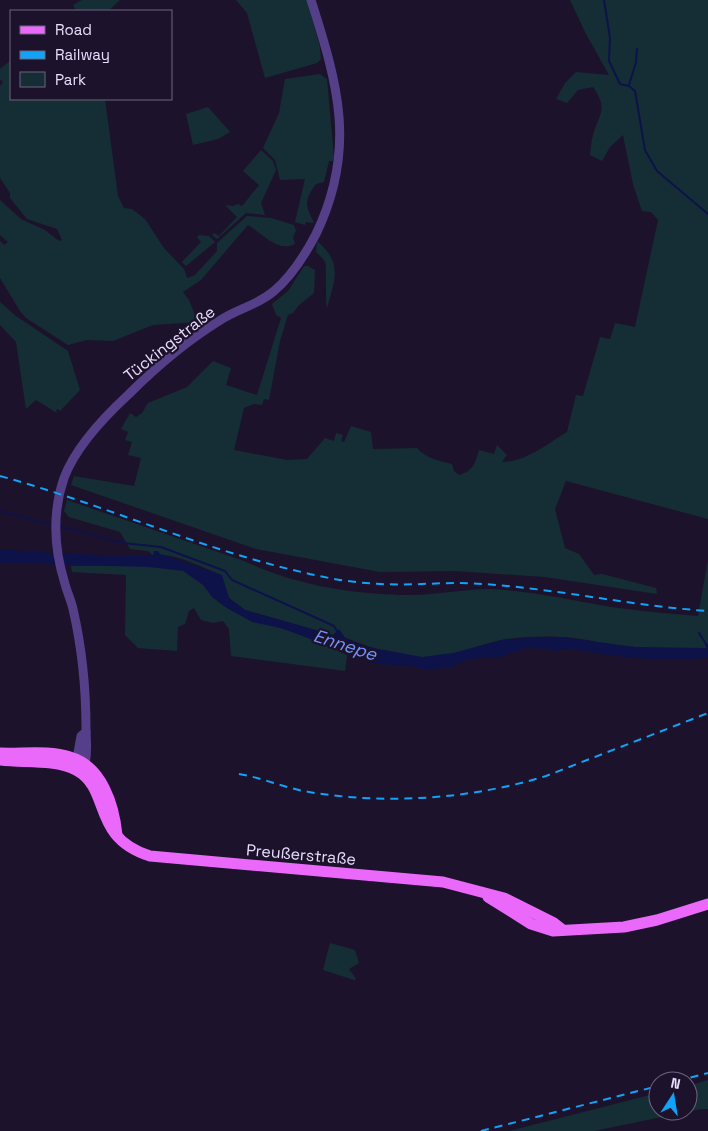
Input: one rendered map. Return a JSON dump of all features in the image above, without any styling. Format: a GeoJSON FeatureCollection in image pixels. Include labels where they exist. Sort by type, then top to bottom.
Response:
{"type":"FeatureCollection","features":[{"type":"Feature","properties":{"kind":"main road"},"geometry":{"type":"LineString","coordinates":[[0,753],[61,755],[79,764]]}},
{"type":"Feature","properties":{"kind":"main road"},"geometry":{"type":"LineString","coordinates":[[0,760],[79,764]]}},
{"type":"Feature","properties":{"kind":"main road","name":"Preußerstraße"},"geometry":{"type":"LineString","coordinates":[[79,764],[95,774],[104,787],[114,818],[117,837],[132,849],[160,858],[428,880],[504,898],[524,914],[554,923],[563,930],[632,925],[668,917],[708,904]]}},
{"type":"Feature","properties":{"kind":"street","name":"Tückingstraße"},"geometry":{"type":"LineString","coordinates":[[79,764],[88,739],[86,732],[86,706],[81,657],[73,609],[62,572],[56,541],[55,520],[59,494],[68,469],[79,450],[118,404],[147,376],[196,336],[231,314],[263,300],[275,290],[296,268],[311,243],[326,213],[335,185],[340,148],[332,68],[311,0]]}},
{"type":"Feature","properties":{"kind":"green space"},"geometry":{"type":"Polygon","coordinates":[[[82,0],[120,0],[109,10],[76,10],[73,5],[82,0]]]}},
{"type":"Feature","properties":{"kind":"green space"},"geometry":{"type":"Polygon","coordinates":[[[236,0],[307,0],[320,47],[321,59],[317,63],[265,78],[247,13],[236,0]]]}},
{"type":"Feature","properties":{"kind":"green space"},"geometry":{"type":"Polygon","coordinates":[[[570,0],[708,0],[708,519],[566,481],[555,509],[565,548],[579,554],[594,575],[602,574],[656,588],[657,594],[545,577],[455,571],[380,572],[256,549],[71,485],[74,476],[134,486],[141,458],[128,455],[132,442],[125,440],[128,432],[121,429],[130,413],[136,417],[142,413],[148,403],[187,387],[213,361],[231,368],[226,385],[257,395],[281,318],[276,315],[272,304],[288,291],[304,266],[315,270],[314,293],[299,305],[293,313],[288,315],[280,341],[269,400],[264,399],[262,405],[254,404],[244,408],[234,450],[287,460],[307,459],[325,438],[334,441],[336,433],[343,435],[341,441],[344,442],[351,426],[371,432],[373,449],[417,448],[428,457],[452,464],[454,471],[459,475],[473,466],[479,450],[494,454],[497,445],[507,455],[502,462],[511,461],[536,452],[567,432],[576,395],[583,396],[600,337],[610,339],[615,323],[635,327],[658,220],[651,212],[642,211],[633,184],[623,135],[610,147],[602,161],[590,155],[592,137],[602,106],[593,87],[578,90],[567,103],[556,99],[565,83],[576,72],[609,75],[570,0]]]}},
{"type":"Feature","properties":{"kind":"green space"},"geometry":{"type":"Polygon","coordinates":[[[10,61],[10,100],[105,100],[118,196],[124,208],[132,209],[145,219],[164,248],[184,269],[187,278],[195,275],[217,251],[217,243],[247,216],[271,218],[294,225],[296,231],[293,237],[295,244],[283,246],[277,244],[248,225],[201,280],[183,292],[189,300],[198,322],[153,325],[113,341],[87,340],[68,345],[26,318],[0,278],[0,241],[4,245],[8,242],[0,235],[0,200],[21,219],[45,230],[59,241],[62,240],[57,229],[27,219],[10,198],[10,193],[0,178],[0,86],[3,82],[0,79],[0,69],[10,61]]]}},
{"type":"Feature","properties":{"kind":"green space"},"geometry":{"type":"Polygon","coordinates":[[[320,74],[327,79],[334,157],[333,161],[329,161],[324,182],[316,184],[309,195],[307,204],[314,223],[306,222],[305,225],[295,222],[305,179],[280,180],[275,160],[263,148],[279,113],[285,79],[320,74]]]}},
{"type":"Feature","properties":{"kind":"green space"},"geometry":{"type":"Polygon","coordinates":[[[208,107],[230,132],[218,139],[193,145],[186,114],[208,107]]]}},
{"type":"Feature","properties":{"kind":"green space"},"geometry":{"type":"Polygon","coordinates":[[[261,150],[273,161],[276,170],[261,203],[265,215],[246,213],[217,239],[212,235],[214,233],[219,236],[237,217],[225,205],[233,206],[238,204],[242,206],[259,185],[243,171],[261,150]]]}},
{"type":"Feature","properties":{"kind":"green space"},"geometry":{"type":"Polygon","coordinates":[[[199,235],[209,236],[215,242],[186,266],[182,262],[201,242],[197,237],[199,235]]]}},
{"type":"Feature","properties":{"kind":"green space"},"geometry":{"type":"Polygon","coordinates":[[[317,241],[331,257],[334,264],[334,280],[327,308],[326,265],[316,252],[317,241]]]}},
{"type":"Feature","properties":{"kind":"green space"},"geometry":{"type":"Polygon","coordinates":[[[0,302],[16,316],[68,351],[80,390],[60,411],[56,410],[57,413],[36,400],[26,409],[16,342],[0,325],[0,302]]]}},
{"type":"Feature","properties":{"kind":"green space"},"geometry":{"type":"Polygon","coordinates":[[[67,500],[284,576],[326,587],[368,593],[411,595],[480,589],[505,590],[611,607],[698,616],[708,559],[708,644],[707,648],[673,649],[616,645],[567,637],[533,637],[498,641],[443,656],[421,657],[395,654],[358,643],[335,633],[333,635],[245,610],[229,598],[221,575],[178,558],[161,555],[154,556],[148,551],[130,549],[120,532],[69,517],[64,511],[67,500]]]}},
{"type":"Feature","properties":{"kind":"green space"},"geometry":{"type":"Polygon","coordinates":[[[140,565],[188,572],[219,602],[239,614],[252,620],[289,630],[347,655],[345,671],[231,656],[229,629],[223,621],[213,623],[201,620],[194,608],[189,611],[185,624],[178,627],[177,651],[138,648],[125,635],[126,575],[72,572],[71,566],[140,565]]]}},
{"type":"Feature","properties":{"kind":"green space"},"geometry":{"type":"Polygon","coordinates":[[[330,943],[355,950],[359,963],[349,969],[356,979],[323,970],[330,943]]]}},
{"type":"Feature","properties":{"kind":"green space"},"geometry":{"type":"Polygon","coordinates":[[[708,1080],[708,1109],[698,1110],[698,1083],[708,1080]]]}},
{"type":"Feature","properties":{"kind":"green space"},"geometry":{"type":"Polygon","coordinates":[[[648,1096],[648,1120],[594,1131],[509,1131],[648,1096]]]}},
{"type":"Feature","properties":{"kind":"water","name":"Ennepe"},"geometry":{"type":"Polygon","coordinates":[[[0,549],[153,556],[154,551],[158,551],[160,554],[222,575],[229,598],[245,610],[333,635],[339,629],[346,639],[368,647],[422,657],[453,653],[506,639],[561,637],[635,647],[706,648],[705,644],[708,644],[708,658],[648,659],[572,649],[563,649],[555,652],[553,649],[526,648],[497,658],[463,661],[452,667],[427,670],[411,666],[377,664],[281,628],[252,622],[224,606],[212,597],[203,585],[183,571],[149,567],[0,563],[0,549]]]}},
{"type":"Feature","properties":{"kind":"waterway"},"geometry":{"type":"LineString","coordinates":[[604,0],[610,38],[609,61],[620,84],[629,86],[635,91],[645,150],[657,171],[708,214]]}},
{"type":"Feature","properties":{"kind":"waterway"},"geometry":{"type":"LineString","coordinates":[[629,85],[636,62],[637,49]]}},
{"type":"Feature","properties":{"kind":"waterway"},"geometry":{"type":"LineString","coordinates":[[0,511],[53,525]]}},
{"type":"Feature","properties":{"kind":"waterway","name":"Ennepe"},"geometry":{"type":"LineString","coordinates":[[58,526],[123,543],[161,547],[225,571],[232,580],[334,626],[337,631]]}},
{"type":"Feature","properties":{"kind":"waterway"},"geometry":{"type":"LineString","coordinates":[[699,633],[708,647]]}},
{"type":"Feature","properties":{"kind":"railway"},"geometry":{"type":"LineString","coordinates":[[0,476],[38,487],[229,552],[324,577],[381,584],[470,583],[511,586],[680,609],[708,611]]}},
{"type":"Feature","properties":{"kind":"railway"},"geometry":{"type":"LineString","coordinates":[[239,774],[309,792],[339,796],[398,799],[459,795],[517,784],[546,776],[708,713]]}},
{"type":"Feature","properties":{"kind":"railway"},"geometry":{"type":"LineString","coordinates":[[698,1076],[708,1073]]}},
{"type":"Feature","properties":{"kind":"railway"},"geometry":{"type":"LineString","coordinates":[[481,1131],[648,1089]]}}]}
